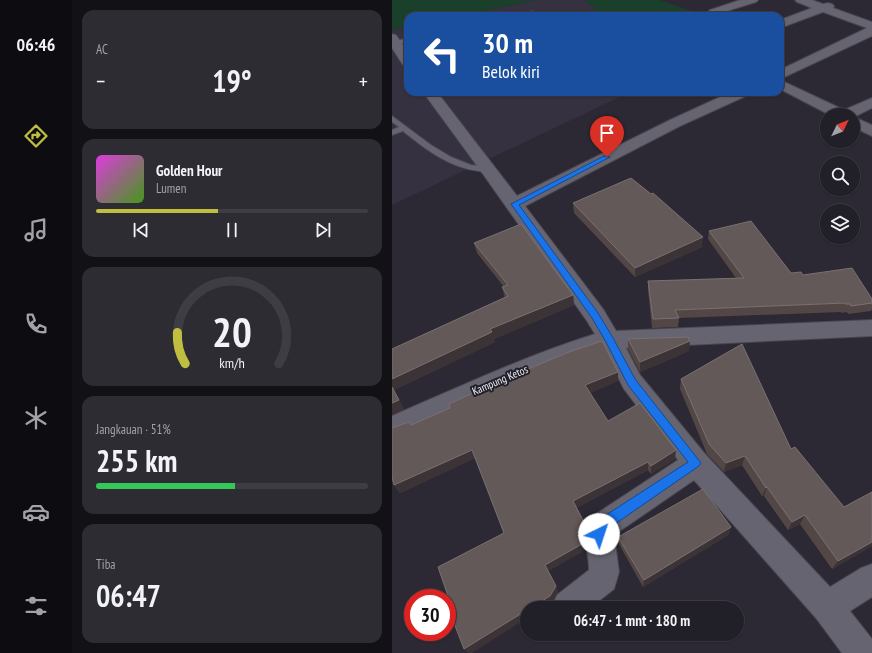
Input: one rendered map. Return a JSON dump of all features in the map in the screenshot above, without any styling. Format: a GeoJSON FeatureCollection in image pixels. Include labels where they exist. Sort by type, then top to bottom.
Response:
{"type":"FeatureCollection","features":[{"type":"Feature","properties":{"kind":"street"},"geometry":{"type":"LineString","coordinates":[[714,12],[752,0]]}},
{"type":"Feature","properties":{"kind":"street"},"geometry":{"type":"LineString","coordinates":[[801,0],[872,26]]}},
{"type":"Feature","properties":{"kind":"street"},"geometry":{"type":"LineString","coordinates":[[784,23],[836,2]]}},
{"type":"Feature","properties":{"kind":"street"},"geometry":{"type":"LineString","coordinates":[[784,73],[872,31]]}},
{"type":"Feature","properties":{"kind":"street"},"geometry":{"type":"LineString","coordinates":[[394,40],[404,56]]}},
{"type":"Feature","properties":{"kind":"street"},"geometry":{"type":"LineString","coordinates":[[784,86],[830,108]]}},
{"type":"Feature","properties":{"kind":"street"},"geometry":{"type":"LineString","coordinates":[[433,96],[515,204],[595,315],[632,382],[696,463],[827,607],[862,653]]}},
{"type":"Feature","properties":{"kind":"street"},"geometry":{"type":"LineString","coordinates":[[515,204],[675,123],[734,96]]}},
{"type":"Feature","properties":{"kind":"street"},"geometry":{"type":"LineString","coordinates":[[860,109],[872,102]]}},
{"type":"Feature","properties":{"kind":"street"},"geometry":{"type":"LineString","coordinates":[[860,124],[872,131]]}},
{"type":"Feature","properties":{"kind":"street","name":"Kampung Ketos"},"geometry":{"type":"LineString","coordinates":[[392,428],[491,383],[593,343],[610,340],[872,328]]}},
{"type":"Feature","properties":{"kind":"street"},"geometry":{"type":"LineString","coordinates":[[574,601],[603,578],[604,567],[599,534],[603,526],[696,463]]}},
{"type":"Feature","properties":{"kind":"street"},"geometry":{"type":"LineString","coordinates":[[827,607],[872,578]]}},
{"type":"Feature","properties":{"kind":"lane"},"geometry":{"type":"LineString","coordinates":[[392,118],[427,146],[454,162],[468,168],[489,170]]}},
{"type":"Feature","properties":{"kind":"lane"},"geometry":{"type":"LineString","coordinates":[[392,133],[404,128]]}},
{"type":"Feature","properties":{"kind":"shaded area"},"geometry":{"type":"Polygon","coordinates":[[[536,0],[585,0],[598,12],[479,12],[536,0]]]}},
{"type":"Feature","properties":{"kind":"shaded area"},"geometry":{"type":"Polygon","coordinates":[[[404,28],[404,96],[622,96],[392,205],[392,30],[404,28]]]}},
{"type":"Feature","properties":{"kind":"green space"},"geometry":{"type":"Polygon","coordinates":[[[392,0],[536,0],[479,12],[404,12],[404,28],[392,30],[392,0]]]}},
{"type":"Feature","properties":{"kind":"green space"},"geometry":{"type":"Polygon","coordinates":[[[585,0],[660,0],[695,12],[599,12],[585,0]]]}},
{"type":"Feature","properties":{"kind":"building"},"geometry":{"type":"Polygon","coordinates":[[[631,178],[651,194],[653,193],[703,237],[635,268],[573,203],[631,178]]]}},
{"type":"Feature","properties":{"kind":"building"},"geometry":{"type":"Polygon","coordinates":[[[751,221],[791,273],[801,272],[803,275],[852,268],[872,299],[872,303],[851,306],[850,304],[845,303],[675,310],[679,318],[653,319],[648,281],[744,278],[709,231],[751,221]]]}},
{"type":"Feature","properties":{"kind":"building"},"geometry":{"type":"Polygon","coordinates":[[[521,224],[573,295],[490,329],[492,332],[392,379],[392,349],[508,296],[502,287],[508,285],[474,243],[521,224]]]}},
{"type":"Feature","properties":{"kind":"building"},"geometry":{"type":"Polygon","coordinates":[[[688,337],[690,341],[640,362],[628,339],[688,337]]]}},
{"type":"Feature","properties":{"kind":"building"},"geometry":{"type":"Polygon","coordinates":[[[602,341],[618,372],[585,385],[608,421],[640,403],[676,450],[651,466],[648,462],[573,501],[584,522],[584,543],[545,565],[556,586],[550,596],[542,601],[520,601],[520,614],[464,649],[456,628],[456,589],[446,589],[438,567],[504,533],[472,450],[394,485],[392,477],[392,428],[409,422],[411,425],[450,408],[449,404],[569,352],[602,341]]]}},
{"type":"Feature","properties":{"kind":"building"},"geometry":{"type":"Polygon","coordinates":[[[742,344],[791,449],[795,447],[844,507],[872,492],[872,542],[838,561],[805,515],[792,522],[767,487],[766,488],[745,456],[726,463],[709,444],[681,379],[742,344]]]}},
{"type":"Feature","properties":{"kind":"building"},"geometry":{"type":"Polygon","coordinates":[[[392,387],[399,400],[392,403],[392,387]]]}},
{"type":"Feature","properties":{"kind":"building"},"geometry":{"type":"Polygon","coordinates":[[[703,489],[731,527],[644,580],[618,537],[703,489]]]}},
{"type":"Feature","properties":{"kind":"route"},"geometry":{"type":"LineString","coordinates":[[599,534],[600,529],[611,520],[696,463],[632,382],[595,315],[515,204],[607,157]]}}]}
